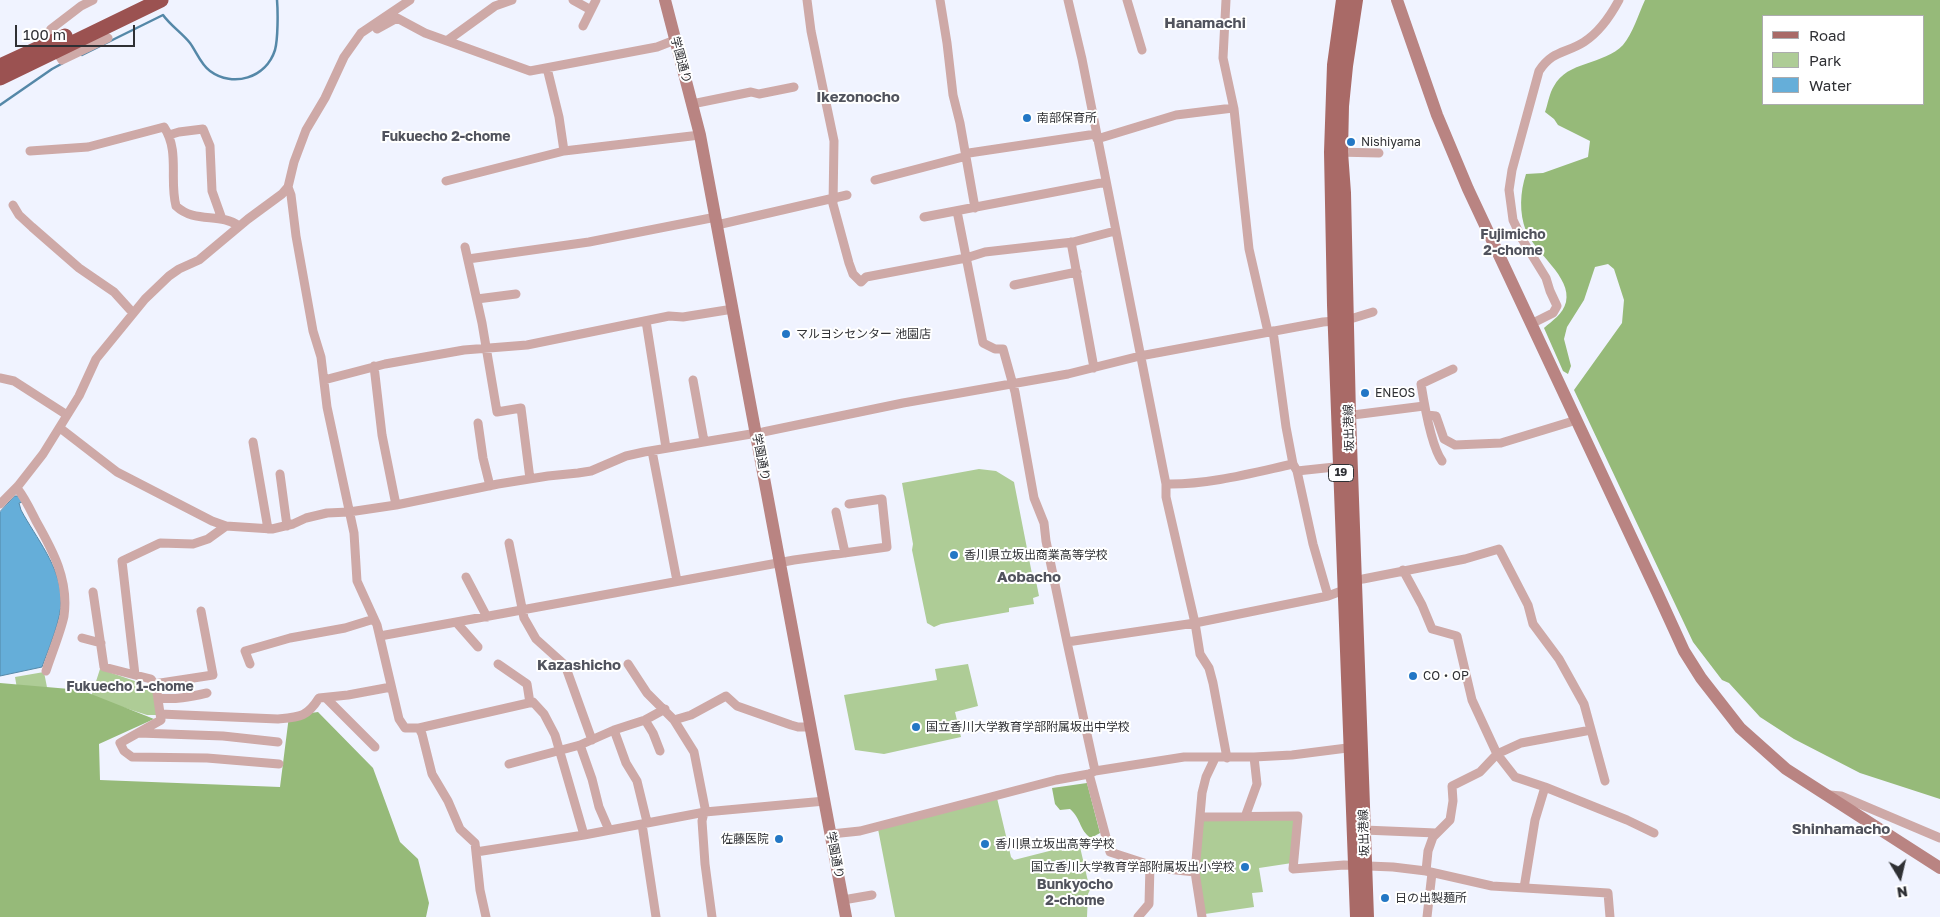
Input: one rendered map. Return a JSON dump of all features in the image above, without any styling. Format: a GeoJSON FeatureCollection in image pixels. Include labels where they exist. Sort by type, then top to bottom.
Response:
{"type":"FeatureCollection","features":[{"type":"Feature","properties":{"kind":"highway"},"geometry":{"type":"LineString","coordinates":[[0,78],[138,0]]}},
{"type":"Feature","properties":{"kind":"highway"},"geometry":{"type":"LineString","coordinates":[[0,66],[54,48],[161,0]]}},
{"type":"Feature","properties":{"kind":"main road","name":"坂出港線"},"geometry":{"type":"LineString","coordinates":[[1343,0],[1334,65],[1336,152],[1355,747],[1360,866],[1367,917]]}},
{"type":"Feature","properties":{"kind":"main road","name":"坂出港線"},"geometry":{"type":"LineString","coordinates":[[1336,152],[1356,0]]}},
{"type":"Feature","properties":{"kind":"main road","name":"坂出港線"},"geometry":{"type":"LineString","coordinates":[[1355,747],[1364,830],[1357,917]]}},
{"type":"Feature","properties":{"kind":"street"},"geometry":{"type":"LineString","coordinates":[[93,0],[81,6],[51,28],[49,32],[54,48],[60,60],[66,60],[108,38]]}},
{"type":"Feature","properties":{"kind":"street"},"geometry":{"type":"LineString","coordinates":[[0,504],[17,488],[43,454],[82,390],[96,359],[145,299],[169,276],[199,260],[239,226],[282,194],[288,187],[294,162],[306,130],[325,98],[344,57],[362,33],[410,0]]}},
{"type":"Feature","properties":{"kind":"street"},"geometry":{"type":"LineString","coordinates":[[448,40],[495,6],[512,0]]}},
{"type":"Feature","properties":{"kind":"street"},"geometry":{"type":"LineString","coordinates":[[573,0],[591,10]]}},
{"type":"Feature","properties":{"kind":"street"},"geometry":{"type":"LineString","coordinates":[[583,26],[596,0]]}},
{"type":"Feature","properties":{"kind":"street","name":"学園通り"},"geometry":{"type":"LineString","coordinates":[[664,0],[700,135],[846,917]]}},
{"type":"Feature","properties":{"kind":"street"},"geometry":{"type":"LineString","coordinates":[[807,0],[811,31],[834,141],[832,198],[849,264],[853,274],[861,282],[866,277],[966,258],[985,252],[1071,242],[1115,231]]}},
{"type":"Feature","properties":{"kind":"street"},"geometry":{"type":"LineString","coordinates":[[940,0],[953,95],[960,123],[975,208]]}},
{"type":"Feature","properties":{"kind":"street"},"geometry":{"type":"LineString","coordinates":[[1068,0],[1079,44],[1166,484],[1166,497],[1195,623],[1200,654],[1209,668],[1213,683],[1227,758]]}},
{"type":"Feature","properties":{"kind":"street"},"geometry":{"type":"LineString","coordinates":[[1127,0],[1142,50]]}},
{"type":"Feature","properties":{"kind":"street"},"geometry":{"type":"LineString","coordinates":[[1226,0],[1223,58],[1234,108],[1249,249],[1270,331],[1295,468],[1313,544],[1328,596]]}},
{"type":"Feature","properties":{"kind":"street"},"geometry":{"type":"LineString","coordinates":[[1397,0],[1448,143],[1471,197],[1684,651],[1701,678],[1740,728],[1763,751],[1786,769],[1940,868]]}},
{"type":"Feature","properties":{"kind":"street"},"geometry":{"type":"LineString","coordinates":[[1531,324],[1553,313],[1557,306],[1546,278],[1522,240],[1513,220],[1509,190],[1515,156],[1539,71],[1546,61],[1558,52],[1584,42],[1607,20],[1619,0]]}},
{"type":"Feature","properties":{"kind":"street"},"geometry":{"type":"LineString","coordinates":[[362,33],[368,34],[397,18],[425,33],[530,71],[657,47],[675,40]]}},
{"type":"Feature","properties":{"kind":"street"},"geometry":{"type":"LineString","coordinates":[[547,68],[559,117],[564,151]]}},
{"type":"Feature","properties":{"kind":"street"},"geometry":{"type":"LineString","coordinates":[[692,104],[750,92],[759,94],[794,87]]}},
{"type":"Feature","properties":{"kind":"street"},"geometry":{"type":"LineString","coordinates":[[875,180],[969,153],[1097,136],[1176,115],[1234,108]]}},
{"type":"Feature","properties":{"kind":"street"},"geometry":{"type":"LineString","coordinates":[[30,151],[88,147],[164,127],[169,135],[174,160],[174,199],[176,206],[183,212],[194,216],[231,220],[239,226]]}},
{"type":"Feature","properties":{"kind":"street"},"geometry":{"type":"LineString","coordinates":[[169,135],[203,129],[210,146],[212,191],[222,219]]}},
{"type":"Feature","properties":{"kind":"street"},"geometry":{"type":"LineString","coordinates":[[446,181],[564,151],[700,135]]}},
{"type":"Feature","properties":{"kind":"street"},"geometry":{"type":"LineString","coordinates":[[1336,152],[1379,153]]}},
{"type":"Feature","properties":{"kind":"street"},"geometry":{"type":"LineString","coordinates":[[924,217],[1106,182]]}},
{"type":"Feature","properties":{"kind":"street"},"geometry":{"type":"LineString","coordinates":[[288,187],[291,195],[296,236],[313,331],[321,357],[327,407],[355,542],[354,563],[357,580],[380,636],[401,725],[408,729],[419,728],[533,702],[544,714],[555,735],[584,835]]}},
{"type":"Feature","properties":{"kind":"street"},"geometry":{"type":"LineString","coordinates":[[468,259],[589,242],[716,221],[847,195]]}},
{"type":"Feature","properties":{"kind":"street"},"geometry":{"type":"LineString","coordinates":[[13,205],[19,215],[32,227],[79,268],[114,292],[134,313]]}},
{"type":"Feature","properties":{"kind":"street"},"geometry":{"type":"LineString","coordinates":[[957,211],[982,343],[995,349],[1003,349],[1014,384],[1031,484],[1044,523],[1092,773],[1110,852],[1150,865],[1195,872]]}},
{"type":"Feature","properties":{"kind":"street"},"geometry":{"type":"LineString","coordinates":[[1071,242],[1094,368]]}},
{"type":"Feature","properties":{"kind":"street"},"geometry":{"type":"LineString","coordinates":[[465,247],[497,412],[521,408],[530,479]]}},
{"type":"Feature","properties":{"kind":"street"},"geometry":{"type":"LineString","coordinates":[[1014,285],[1056,278],[1077,272]]}},
{"type":"Feature","properties":{"kind":"street"},"geometry":{"type":"LineString","coordinates":[[476,299],[516,294]]}},
{"type":"Feature","properties":{"kind":"street"},"geometry":{"type":"LineString","coordinates":[[324,380],[374,366],[464,350],[527,345],[669,316],[683,317],[733,309]]}},
{"type":"Feature","properties":{"kind":"street"},"geometry":{"type":"LineString","coordinates":[[60,428],[117,472],[226,526],[268,529],[287,526],[306,518],[327,513],[349,512],[396,505],[530,479],[591,471],[626,456],[854,415],[903,403],[1094,368],[1140,356],[1270,331],[1341,321],[1373,312]]}},
{"type":"Feature","properties":{"kind":"street"},"geometry":{"type":"LineString","coordinates":[[646,321],[666,448]]}},
{"type":"Feature","properties":{"kind":"street"},"geometry":{"type":"LineString","coordinates":[[374,366],[382,435],[396,505]]}},
{"type":"Feature","properties":{"kind":"street"},"geometry":{"type":"LineString","coordinates":[[1442,461],[1437,454],[1426,410],[1422,384],[1453,368]]}},
{"type":"Feature","properties":{"kind":"street"},"geometry":{"type":"LineString","coordinates":[[0,378],[14,381],[67,415]]}},
{"type":"Feature","properties":{"kind":"street"},"geometry":{"type":"LineString","coordinates":[[693,380],[704,441]]}},
{"type":"Feature","properties":{"kind":"street"},"geometry":{"type":"LineString","coordinates":[[1344,416],[1426,410],[1436,416],[1444,438],[1450,443],[1460,445],[1501,443],[1576,418]]}},
{"type":"Feature","properties":{"kind":"street"},"geometry":{"type":"LineString","coordinates":[[478,423],[483,458],[490,486]]}},
{"type":"Feature","properties":{"kind":"street"},"geometry":{"type":"LineString","coordinates":[[253,442],[268,529]]}},
{"type":"Feature","properties":{"kind":"street"},"geometry":{"type":"LineString","coordinates":[[652,451],[677,581]]}},
{"type":"Feature","properties":{"kind":"street"},"geometry":{"type":"LineString","coordinates":[[1166,484],[1180,484],[1295,468],[1346,466]]}},
{"type":"Feature","properties":{"kind":"street"},"geometry":{"type":"LineString","coordinates":[[280,474],[287,526]]}},
{"type":"Feature","properties":{"kind":"street"},"geometry":{"type":"LineString","coordinates":[[17,488],[25,498],[51,546],[60,571],[66,599],[63,618],[46,671]]}},
{"type":"Feature","properties":{"kind":"street"},"geometry":{"type":"LineString","coordinates":[[380,636],[677,581],[887,546],[882,499],[850,504]]}},
{"type":"Feature","properties":{"kind":"street"},"geometry":{"type":"LineString","coordinates":[[836,512],[845,553]]}},
{"type":"Feature","properties":{"kind":"street"},"geometry":{"type":"LineString","coordinates":[[135,675],[122,562],[160,543],[193,544],[208,539],[226,526]]}},
{"type":"Feature","properties":{"kind":"street"},"geometry":{"type":"LineString","coordinates":[[509,543],[522,610],[529,629],[536,639],[565,665],[592,740]]}},
{"type":"Feature","properties":{"kind":"street"},"geometry":{"type":"LineString","coordinates":[[1067,642],[1195,623],[1328,596],[1350,586],[1403,570],[1465,559],[1500,549],[1528,606],[1533,624],[1559,659],[1584,704],[1605,781]]}},
{"type":"Feature","properties":{"kind":"street"},"geometry":{"type":"LineString","coordinates":[[1403,570],[1422,605],[1432,629],[1457,636],[1472,700],[1497,754],[1515,777],[1546,787],[1654,833]]}},
{"type":"Feature","properties":{"kind":"street"},"geometry":{"type":"LineString","coordinates":[[466,577],[487,617]]}},
{"type":"Feature","properties":{"kind":"street"},"geometry":{"type":"LineString","coordinates":[[93,592],[104,668],[151,679],[158,698],[161,720],[120,743],[124,751],[132,757],[207,758],[278,764]]}},
{"type":"Feature","properties":{"kind":"street"},"geometry":{"type":"LineString","coordinates":[[154,684],[213,675],[201,611]]}},
{"type":"Feature","properties":{"kind":"street"},"geometry":{"type":"LineString","coordinates":[[250,664],[245,651],[290,638],[345,628],[374,619]]}},
{"type":"Feature","properties":{"kind":"street"},"geometry":{"type":"LineString","coordinates":[[456,622],[478,647]]}},
{"type":"Feature","properties":{"kind":"street"},"geometry":{"type":"LineString","coordinates":[[82,638],[100,643]]}},
{"type":"Feature","properties":{"kind":"street"},"geometry":{"type":"LineString","coordinates":[[498,664],[527,684],[530,703]]}},
{"type":"Feature","properties":{"kind":"street"},"geometry":{"type":"LineString","coordinates":[[628,664],[647,693],[674,720],[694,752],[705,812],[702,821],[704,864],[712,917]]}},
{"type":"Feature","properties":{"kind":"street"},"geometry":{"type":"LineString","coordinates":[[160,714],[290,718],[303,716],[311,711],[319,698],[391,687]]}},
{"type":"Feature","properties":{"kind":"street"},"geometry":{"type":"LineString","coordinates":[[158,698],[174,700],[207,693]]}},
{"type":"Feature","properties":{"kind":"street"},"geometry":{"type":"LineString","coordinates":[[674,720],[691,715],[726,696],[736,706],[798,727],[811,727]]}},
{"type":"Feature","properties":{"kind":"street"},"geometry":{"type":"LineString","coordinates":[[326,698],[375,747]]}},
{"type":"Feature","properties":{"kind":"street"},"geometry":{"type":"LineString","coordinates":[[509,764],[580,745],[614,730],[645,720],[665,709]]}},
{"type":"Feature","properties":{"kind":"street"},"geometry":{"type":"LineString","coordinates":[[645,720],[653,733],[660,751]]}},
{"type":"Feature","properties":{"kind":"street"},"geometry":{"type":"LineString","coordinates":[[419,728],[432,774],[460,829],[474,842],[486,917]]}},
{"type":"Feature","properties":{"kind":"street"},"geometry":{"type":"LineString","coordinates":[[614,730],[626,763],[637,781],[656,917]]}},
{"type":"Feature","properties":{"kind":"street"},"geometry":{"type":"LineString","coordinates":[[1427,917],[1428,851],[1436,833],[1450,820],[1453,801],[1452,786],[1480,772],[1497,754],[1521,742],[1591,730]]}},
{"type":"Feature","properties":{"kind":"street"},"geometry":{"type":"LineString","coordinates":[[138,733],[223,736],[278,742]]}},
{"type":"Feature","properties":{"kind":"street"},"geometry":{"type":"LineString","coordinates":[[580,745],[591,774],[599,807],[609,830]]}},
{"type":"Feature","properties":{"kind":"street"},"geometry":{"type":"LineString","coordinates":[[831,834],[860,831],[1056,780],[1184,757],[1227,758],[1292,755],[1355,747]]}},
{"type":"Feature","properties":{"kind":"street"},"geometry":{"type":"LineString","coordinates":[[1245,816],[1257,784],[1254,757]]}},
{"type":"Feature","properties":{"kind":"street"},"geometry":{"type":"LineString","coordinates":[[1202,917],[1195,872],[1206,777],[1215,758]]}},
{"type":"Feature","properties":{"kind":"street"},"geometry":{"type":"LineString","coordinates":[[1524,888],[1535,820],[1546,787]]}},
{"type":"Feature","properties":{"kind":"street"},"geometry":{"type":"LineString","coordinates":[[1827,796],[1830,794],[1841,796],[1940,838]]}},
{"type":"Feature","properties":{"kind":"street"},"geometry":{"type":"LineString","coordinates":[[476,852],[584,835],[705,812],[825,801]]}},
{"type":"Feature","properties":{"kind":"street"},"geometry":{"type":"LineString","coordinates":[[1200,817],[1298,816],[1293,869],[1360,866],[1393,867],[1429,872],[1492,886],[1608,893],[1610,917]]}},
{"type":"Feature","properties":{"kind":"street"},"geometry":{"type":"LineString","coordinates":[[1364,830],[1436,833]]}},
{"type":"Feature","properties":{"kind":"street"},"geometry":{"type":"LineString","coordinates":[[1138,917],[1149,904],[1150,865]]}},
{"type":"Feature","properties":{"kind":"street"},"geometry":{"type":"LineString","coordinates":[[843,900],[872,896]]}},
{"type":"Feature","properties":{"kind":"green space"},"geometry":{"type":"Polygon","coordinates":[[[1645,0],[1940,0],[1940,799],[1860,773],[1794,739],[1760,717],[1729,683],[1722,680],[1693,642],[1574,390],[1622,323],[1624,300],[1614,269],[1608,264],[1595,267],[1584,300],[1567,327],[1564,339],[1571,366],[1568,374],[1563,371],[1544,328],[1562,310],[1566,302],[1566,293],[1564,283],[1526,231],[1521,210],[1526,174],[1543,173],[1588,157],[1590,141],[1558,125],[1545,112],[1550,96],[1560,78],[1577,67],[1615,51],[1623,45],[1633,29],[1645,0]]]}},
{"type":"Feature","properties":{"kind":"green space"},"geometry":{"type":"Polygon","coordinates":[[[979,469],[996,471],[1014,482],[1033,579],[1036,581],[1039,596],[1033,598],[1034,604],[1009,608],[1009,612],[941,624],[934,627],[927,623],[912,550],[913,544],[902,483],[979,469]]]}},
{"type":"Feature","properties":{"kind":"green space"},"geometry":{"type":"Polygon","coordinates":[[[968,664],[978,706],[955,712],[961,737],[884,754],[855,750],[844,695],[937,680],[935,669],[968,664]]]}},
{"type":"Feature","properties":{"kind":"green space"},"geometry":{"type":"Polygon","coordinates":[[[100,669],[152,687],[157,715],[147,715],[91,697],[100,669]]]}},
{"type":"Feature","properties":{"kind":"green space"},"geometry":{"type":"Polygon","coordinates":[[[44,672],[54,723],[24,729],[15,677],[44,672]]]}},
{"type":"Feature","properties":{"kind":"green space"},"geometry":{"type":"Polygon","coordinates":[[[0,683],[81,690],[154,719],[99,744],[100,780],[280,787],[289,716],[318,712],[373,768],[400,842],[418,859],[429,903],[426,917],[0,917],[0,683]]]}},
{"type":"Feature","properties":{"kind":"green space"},"geometry":{"type":"Polygon","coordinates":[[[1087,783],[1100,833],[1091,838],[1084,832],[1077,817],[1070,809],[1060,810],[1055,804],[1052,788],[1087,783]]]}},
{"type":"Feature","properties":{"kind":"green space","name":"香川県立坂出高等学校"},"geometry":{"type":"Polygon","coordinates":[[[997,798],[1011,857],[1014,860],[1061,848],[1062,851],[1080,847],[1090,890],[1088,894],[1087,917],[895,917],[878,829],[997,798]]]}},
{"type":"Feature","properties":{"kind":"green space","name":"国立香川大学教育学部附属坂出小学校"},"geometry":{"type":"Polygon","coordinates":[[[1294,818],[1292,863],[1259,868],[1263,892],[1252,893],[1254,907],[1205,914],[1198,871],[1202,821],[1294,818]]]}},
{"type":"Feature","properties":{"kind":"water"},"geometry":{"type":"Polygon","coordinates":[[[15,496],[20,496],[23,502],[19,503],[21,510],[47,553],[57,576],[61,607],[42,667],[0,676],[0,512],[15,496]]]}},
{"type":"Feature","properties":{"kind":"waterway"},"geometry":{"type":"LineString","coordinates":[[82,55],[163,15],[190,43],[201,62],[210,71],[229,79],[248,77],[264,67],[271,60],[275,50],[278,18],[277,0]]}},
{"type":"Feature","properties":{"kind":"waterway"},"geometry":{"type":"LineString","coordinates":[[0,105],[63,63]]}},
{"type":"Feature","properties":{"kind":"place","name":"南部保育所"},"geometry":{"type":"Point","coordinates":[1027,118]}},
{"type":"Feature","properties":{"kind":"place","name":"Nishiyama"},"geometry":{"type":"Point","coordinates":[1351,142]}},
{"type":"Feature","properties":{"kind":"place","name":"マルヨシセンター 池園店"},"geometry":{"type":"Point","coordinates":[786,334]}},
{"type":"Feature","properties":{"kind":"place","name":"ENEOS"},"geometry":{"type":"Point","coordinates":[1365,393]}},
{"type":"Feature","properties":{"kind":"place","name":"香川県立坂出商業高等学校"},"geometry":{"type":"Point","coordinates":[954,555]}},
{"type":"Feature","properties":{"kind":"place","name":"CO・OP"},"geometry":{"type":"Point","coordinates":[1413,676]}},
{"type":"Feature","properties":{"kind":"place","name":"国立香川大学教育学部附属坂出中学校"},"geometry":{"type":"Point","coordinates":[916,727]}},
{"type":"Feature","properties":{"kind":"place","name":"佐藤医院"},"geometry":{"type":"Point","coordinates":[779,839]}},
{"type":"Feature","properties":{"kind":"place","name":"香川県立坂出高等学校"},"geometry":{"type":"Point","coordinates":[985,844]}},
{"type":"Feature","properties":{"kind":"place","name":"国立香川大学教育学部附属坂出小学校"},"geometry":{"type":"Point","coordinates":[1245,867]}},
{"type":"Feature","properties":{"kind":"place","name":"日の出製麺所"},"geometry":{"type":"Point","coordinates":[1385,898]}},
{"type":"Feature","properties":{"kind":"district","name":"Hanamachi"},"geometry":{"type":"Point","coordinates":[1205,23]}},
{"type":"Feature","properties":{"kind":"district","name":"Ikezonocho"},"geometry":{"type":"Point","coordinates":[858,97]}},
{"type":"Feature","properties":{"kind":"district","name":"Fukuecho 2-chome"},"geometry":{"type":"Point","coordinates":[446,137]}},
{"type":"Feature","properties":{"kind":"district","name":"Fujimicho 2-chome"},"geometry":{"type":"Point","coordinates":[1513,244]}},
{"type":"Feature","properties":{"kind":"district","name":"Aobacho"},"geometry":{"type":"Point","coordinates":[1029,577]}},
{"type":"Feature","properties":{"kind":"district","name":"Kazashicho"},"geometry":{"type":"Point","coordinates":[579,665]}},
{"type":"Feature","properties":{"kind":"district","name":"Fukuecho 1-chome"},"geometry":{"type":"Point","coordinates":[130,687]}},
{"type":"Feature","properties":{"kind":"district","name":"Shinhamacho"},"geometry":{"type":"Point","coordinates":[1841,829]}},
{"type":"Feature","properties":{"kind":"district","name":"Bunkyocho 2-chome"},"geometry":{"type":"Point","coordinates":[1075,894]}}]}
